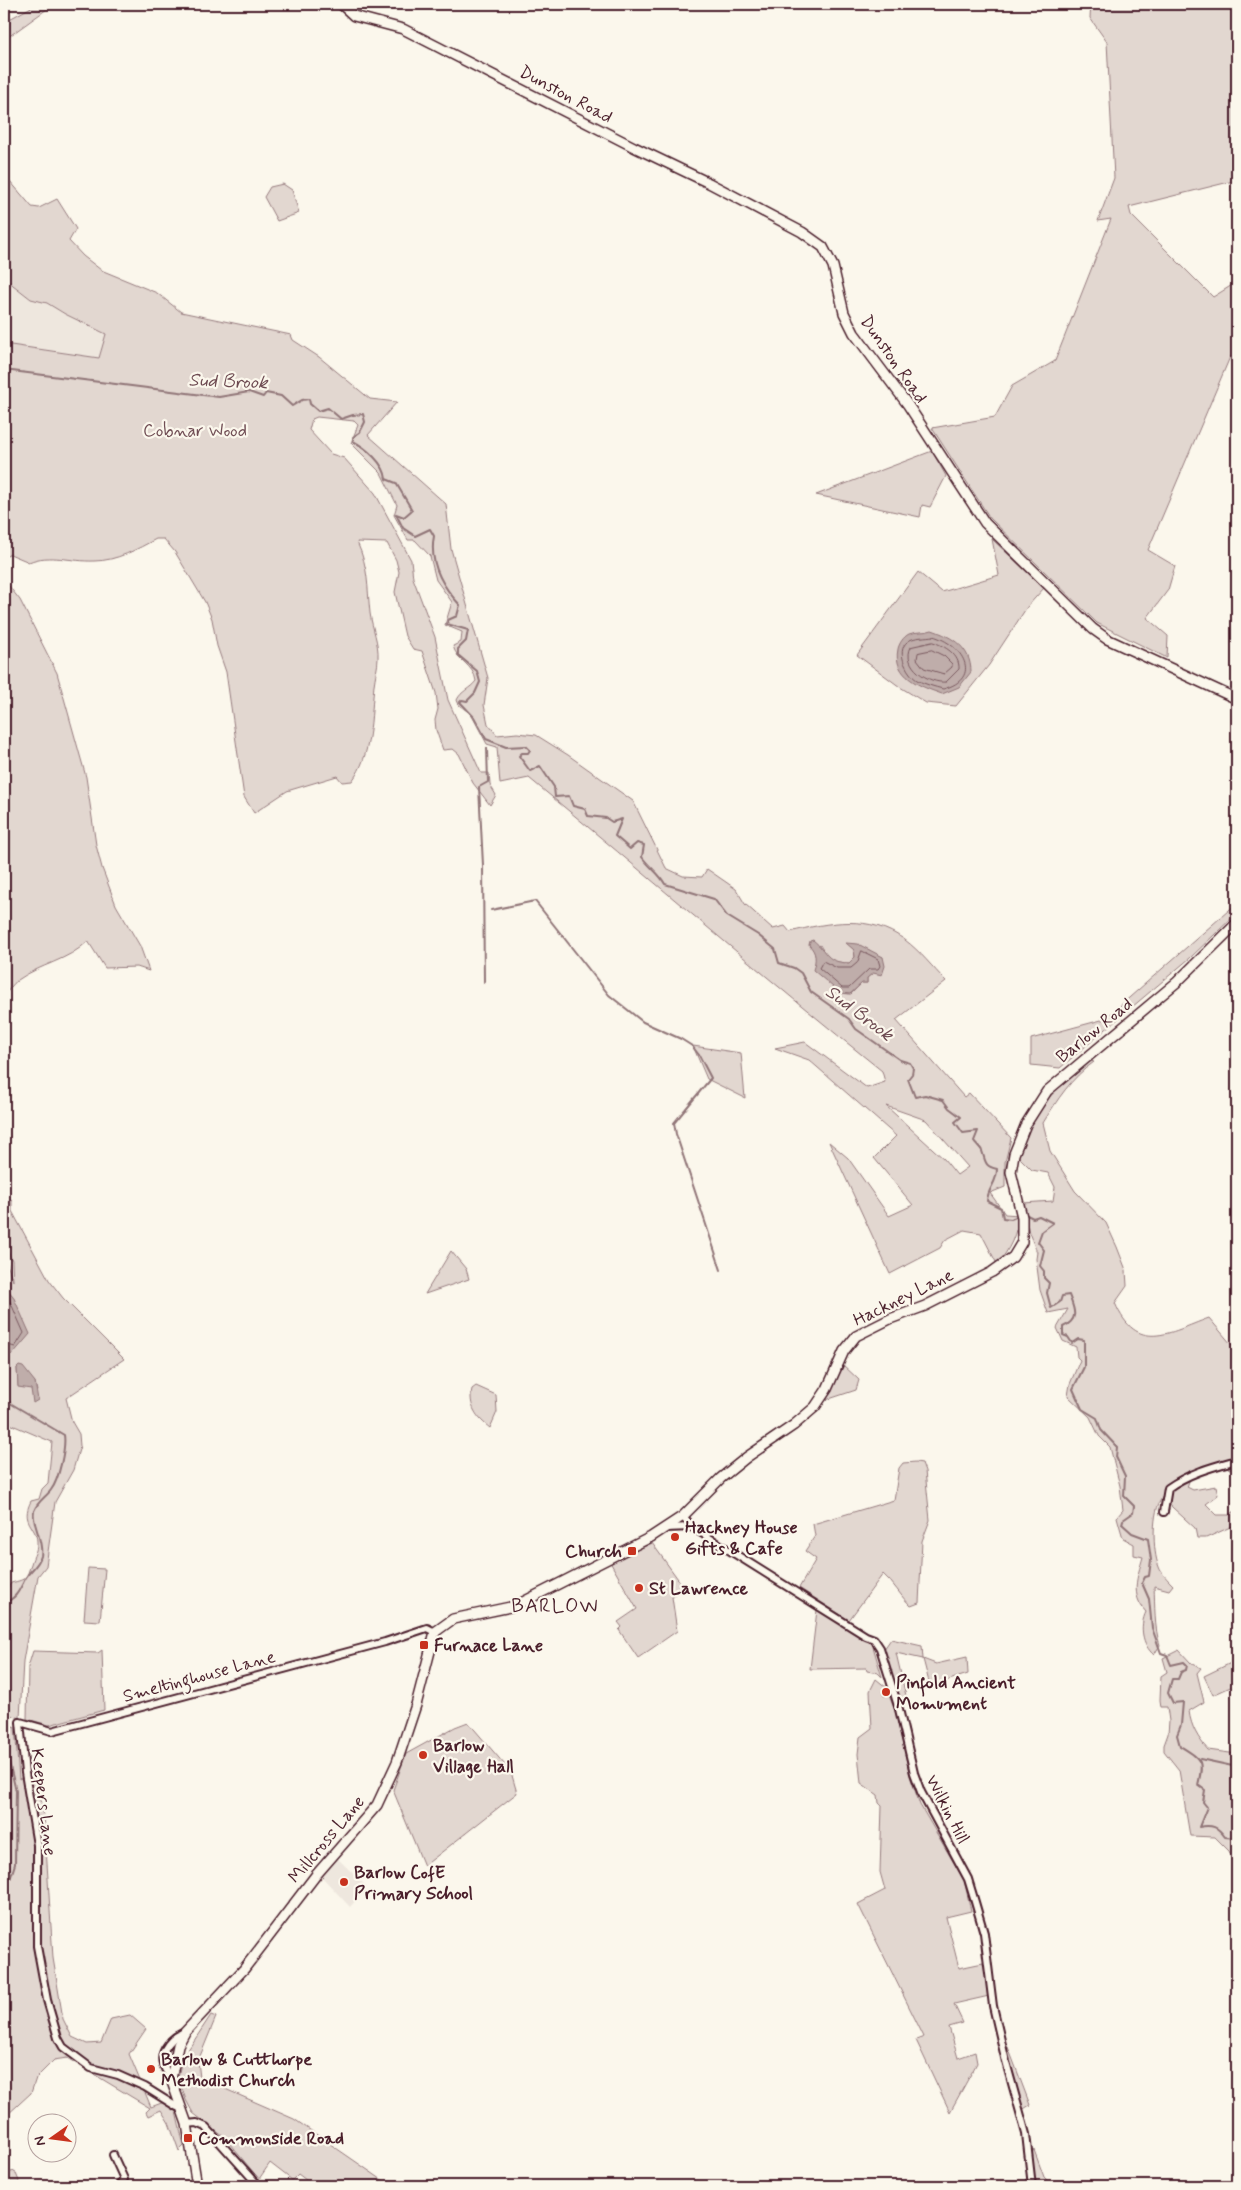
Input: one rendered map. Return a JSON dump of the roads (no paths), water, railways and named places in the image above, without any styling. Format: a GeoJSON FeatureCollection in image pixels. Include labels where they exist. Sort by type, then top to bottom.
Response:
{"type":"FeatureCollection","features":[{"type":"Feature","properties":{"kind":"main road","name":"Dunston Road"},"geometry":{"type":"LineString","coordinates":[[341,4],[354,16],[403,29],[586,123],[709,183],[802,232],[823,248],[833,266],[844,313],[854,333],[908,405],[985,523],[1093,629],[1107,640],[1237,699]]}},
{"type":"Feature","properties":{"kind":"main road","name":"Barlow Road"},"geometry":{"type":"LineString","coordinates":[[1013,1185],[1011,1172],[1014,1154],[1026,1124],[1047,1091],[1087,1055],[1177,982],[1237,923]]}},
{"type":"Feature","properties":{"kind":"main road","name":"Hackney Lane"},"geometry":{"type":"LineString","coordinates":[[435,1632],[454,1619],[523,1602],[665,1528],[683,1516],[721,1478],[747,1456],[794,1425],[815,1407],[827,1389],[844,1351],[856,1336],[992,1272],[1013,1257],[1022,1242],[1022,1217],[1013,1185]]}},
{"type":"Feature","properties":{"kind":"main road","name":"Millcross Lane"},"geometry":{"type":"LineString","coordinates":[[181,2106],[171,2079],[173,2060],[185,2032],[244,1969],[316,1875],[368,1817],[382,1796],[397,1762],[416,1705],[435,1632]]}},
{"type":"Feature","properties":{"kind":"main road"},"geometry":{"type":"LineString","coordinates":[[181,2106],[193,2149],[197,2186]]}},
{"type":"Feature","properties":{"kind":"street"},"geometry":{"type":"LineString","coordinates":[[1164,1512],[1168,1488],[1180,1479],[1205,1469],[1237,1460]]}},
{"type":"Feature","properties":{"kind":"street","name":"Wilkin Hill"},"geometry":{"type":"LineString","coordinates":[[683,1516],[692,1526],[866,1636],[874,1638],[880,1648],[899,1709],[914,1773],[921,1792],[968,1879],[984,1933],[995,2013],[1008,2071],[1026,2134],[1032,2186]]}},
{"type":"Feature","properties":{"kind":"street"},"geometry":{"type":"LineString","coordinates":[[665,1528],[692,1526]]}},
{"type":"Feature","properties":{"kind":"street","name":"Smeltinghouse Lane"},"geometry":{"type":"LineString","coordinates":[[20,1722],[52,1731],[385,1642],[427,1628],[435,1632]]}},
{"type":"Feature","properties":{"kind":"street","name":"Keepers Lane"},"geometry":{"type":"LineString","coordinates":[[20,1722],[25,1772],[37,1845],[37,1946],[47,2000],[58,2038],[63,2048],[91,2068],[118,2074],[145,2087],[177,2107],[181,2106]]}},
{"type":"Feature","properties":{"kind":"street"},"geometry":{"type":"LineString","coordinates":[[187,2124],[197,2123],[206,2127],[259,2186]]}},
{"type":"Feature","properties":{"kind":"street"},"geometry":{"type":"LineString","coordinates":[[114,2155],[129,2186]]}},
{"type":"Feature","properties":{"kind":"street"},"geometry":{"type":"LineString","coordinates":[[118,2186],[124,2179]]}},
{"type":"Feature","properties":{"kind":"water"},"geometry":{"type":"Polygon","coordinates":[[[932,630],[954,640],[968,656],[970,664],[971,672],[959,687],[942,694],[910,679],[904,674],[897,659],[899,647],[905,637],[912,633],[932,630]]]}},
{"type":"Feature","properties":{"kind":"water"},"geometry":{"type":"Polygon","coordinates":[[[813,940],[831,959],[849,963],[855,957],[854,950],[846,943],[858,944],[883,957],[885,966],[882,975],[873,973],[867,978],[867,983],[862,983],[850,994],[840,993],[813,970],[815,957],[809,945],[810,941],[813,940]]]}},
{"type":"Feature","properties":{"kind":"water"},"geometry":{"type":"Polygon","coordinates":[[[4,1286],[13,1296],[30,1334],[12,1355],[7,1349],[4,1349],[4,1286]]]}},
{"type":"Feature","properties":{"kind":"water"},"geometry":{"type":"Polygon","coordinates":[[[19,1366],[23,1367],[35,1382],[38,1400],[33,1403],[31,1389],[18,1387],[17,1368],[19,1366]]]}},
{"type":"Feature","properties":{"kind":"waterway","name":"Sud Brook"},"geometry":{"type":"LineString","coordinates":[[4,370],[219,397],[249,392],[263,397],[266,393],[281,396],[292,406],[302,400],[309,399],[310,404],[318,411],[328,408],[341,419],[363,414],[365,422],[360,432],[353,437],[353,441],[379,462],[386,479],[396,483],[412,510],[404,517],[396,514],[403,528],[415,536],[430,529],[434,536],[433,555],[438,573],[460,605],[457,616],[448,620],[447,624],[468,630],[466,641],[458,649],[458,655],[477,671],[480,682],[475,693],[467,701],[462,700],[460,702],[474,717],[486,739],[506,747],[526,746],[530,750],[528,753],[522,753],[519,756],[530,771],[540,766],[554,787],[555,797],[569,796],[573,806],[585,809],[588,816],[606,818],[612,822],[622,819],[615,836],[630,849],[637,843],[644,845],[642,857],[665,884],[714,899],[727,916],[758,935],[775,949],[779,963],[794,968],[801,973],[811,992],[849,1019],[856,1029],[900,1060],[910,1063],[913,1068],[912,1074],[908,1079],[915,1097],[925,1095],[943,1100],[949,1108],[961,1117],[955,1122],[963,1133],[978,1131],[974,1141],[981,1150],[988,1165],[997,1169],[996,1178],[987,1201],[1001,1208],[1003,1218],[1011,1219],[1018,1216]]}},
{"type":"Feature","properties":{"kind":"waterway"},"geometry":{"type":"LineString","coordinates":[[484,982],[483,865],[479,787],[488,782],[487,748]]}},
{"type":"Feature","properties":{"kind":"waterway"},"geometry":{"type":"LineString","coordinates":[[491,910],[535,901],[609,995],[643,1022],[681,1039],[692,1046],[699,1055],[711,1078],[674,1123],[721,1270]]}},
{"type":"Feature","properties":{"kind":"waterway","name":"Sud Brook"},"geometry":{"type":"LineString","coordinates":[[1025,1214],[1033,1218],[1039,1216],[1053,1223],[1042,1231],[1038,1242],[1044,1250],[1040,1266],[1044,1271],[1044,1278],[1049,1283],[1047,1293],[1051,1308],[1060,1302],[1062,1296],[1069,1295],[1073,1305],[1074,1317],[1072,1321],[1063,1327],[1063,1335],[1068,1337],[1072,1343],[1078,1339],[1084,1340],[1084,1367],[1073,1389],[1082,1409],[1097,1418],[1101,1430],[1117,1447],[1116,1457],[1125,1476],[1124,1496],[1134,1506],[1133,1513],[1123,1520],[1122,1524],[1132,1533],[1148,1539],[1151,1560],[1149,1576],[1145,1577],[1142,1583],[1149,1599],[1152,1628],[1161,1653],[1167,1655],[1171,1665],[1184,1662],[1187,1665],[1186,1670],[1181,1672],[1178,1679],[1172,1679],[1168,1693],[1173,1703],[1183,1702],[1181,1725],[1177,1735],[1180,1746],[1193,1754],[1200,1761],[1201,1765],[1198,1785],[1205,1790],[1203,1802],[1207,1807],[1199,1827],[1214,1827],[1225,1837],[1235,1838],[1237,1850]]}},
{"type":"Feature","properties":{"kind":"waterway"},"geometry":{"type":"LineString","coordinates":[[4,1396],[10,1403],[64,1435],[64,1447],[57,1479],[51,1490],[34,1511],[34,1521],[41,1544],[41,1556],[16,1595],[4,1602]]}},
{"type":"Feature","properties":{"kind":"waterway"},"geometry":{"type":"LineString","coordinates":[[4,1756],[9,1762],[16,1791],[15,1864],[6,1892],[4,1923]]}},
{"type":"Feature","properties":{"kind":"waterway"},"geometry":{"type":"LineString","coordinates":[[1200,1759],[1237,1767]]}},
{"type":"Feature","properties":{"kind":"waterway"},"geometry":{"type":"LineString","coordinates":[[4,1964],[7,1970],[4,1973]]}},
{"type":"Feature","properties":{"kind":"place","name":"Hackney House Gifts & Cafe"},"geometry":{"type":"Point","coordinates":[675,1537]}},
{"type":"Feature","properties":{"kind":"place","name":"Church"},"geometry":{"type":"Point","coordinates":[632,1551]}},
{"type":"Feature","properties":{"kind":"place","name":"St Lawrence"},"geometry":{"type":"Point","coordinates":[639,1588]}},
{"type":"Feature","properties":{"kind":"place","name":"Furnace Lane"},"geometry":{"type":"Point","coordinates":[424,1645]}},
{"type":"Feature","properties":{"kind":"place","name":"Pinfold Ancient Momument"},"geometry":{"type":"Point","coordinates":[886,1692]}},
{"type":"Feature","properties":{"kind":"place","name":"Barlow Village Hall"},"geometry":{"type":"Point","coordinates":[423,1755]}},
{"type":"Feature","properties":{"kind":"place","name":"Barlow CofE Primary School"},"geometry":{"type":"Point","coordinates":[344,1882]}},
{"type":"Feature","properties":{"kind":"place","name":"Barlow & Cutthorpe Methodist Church"},"geometry":{"type":"Point","coordinates":[151,2069]}},
{"type":"Feature","properties":{"kind":"place","name":"Commonside Road"},"geometry":{"type":"Point","coordinates":[188,2138]}},
{"type":"Feature","properties":{"kind":"district","name":"BARLOW"},"geometry":{"type":"Point","coordinates":[555,1605]}},
{"type":"Feature","properties":{"kind":"park label","name":"Cobnar Wood"},"geometry":{"type":"Point","coordinates":[195,430]}}]}
